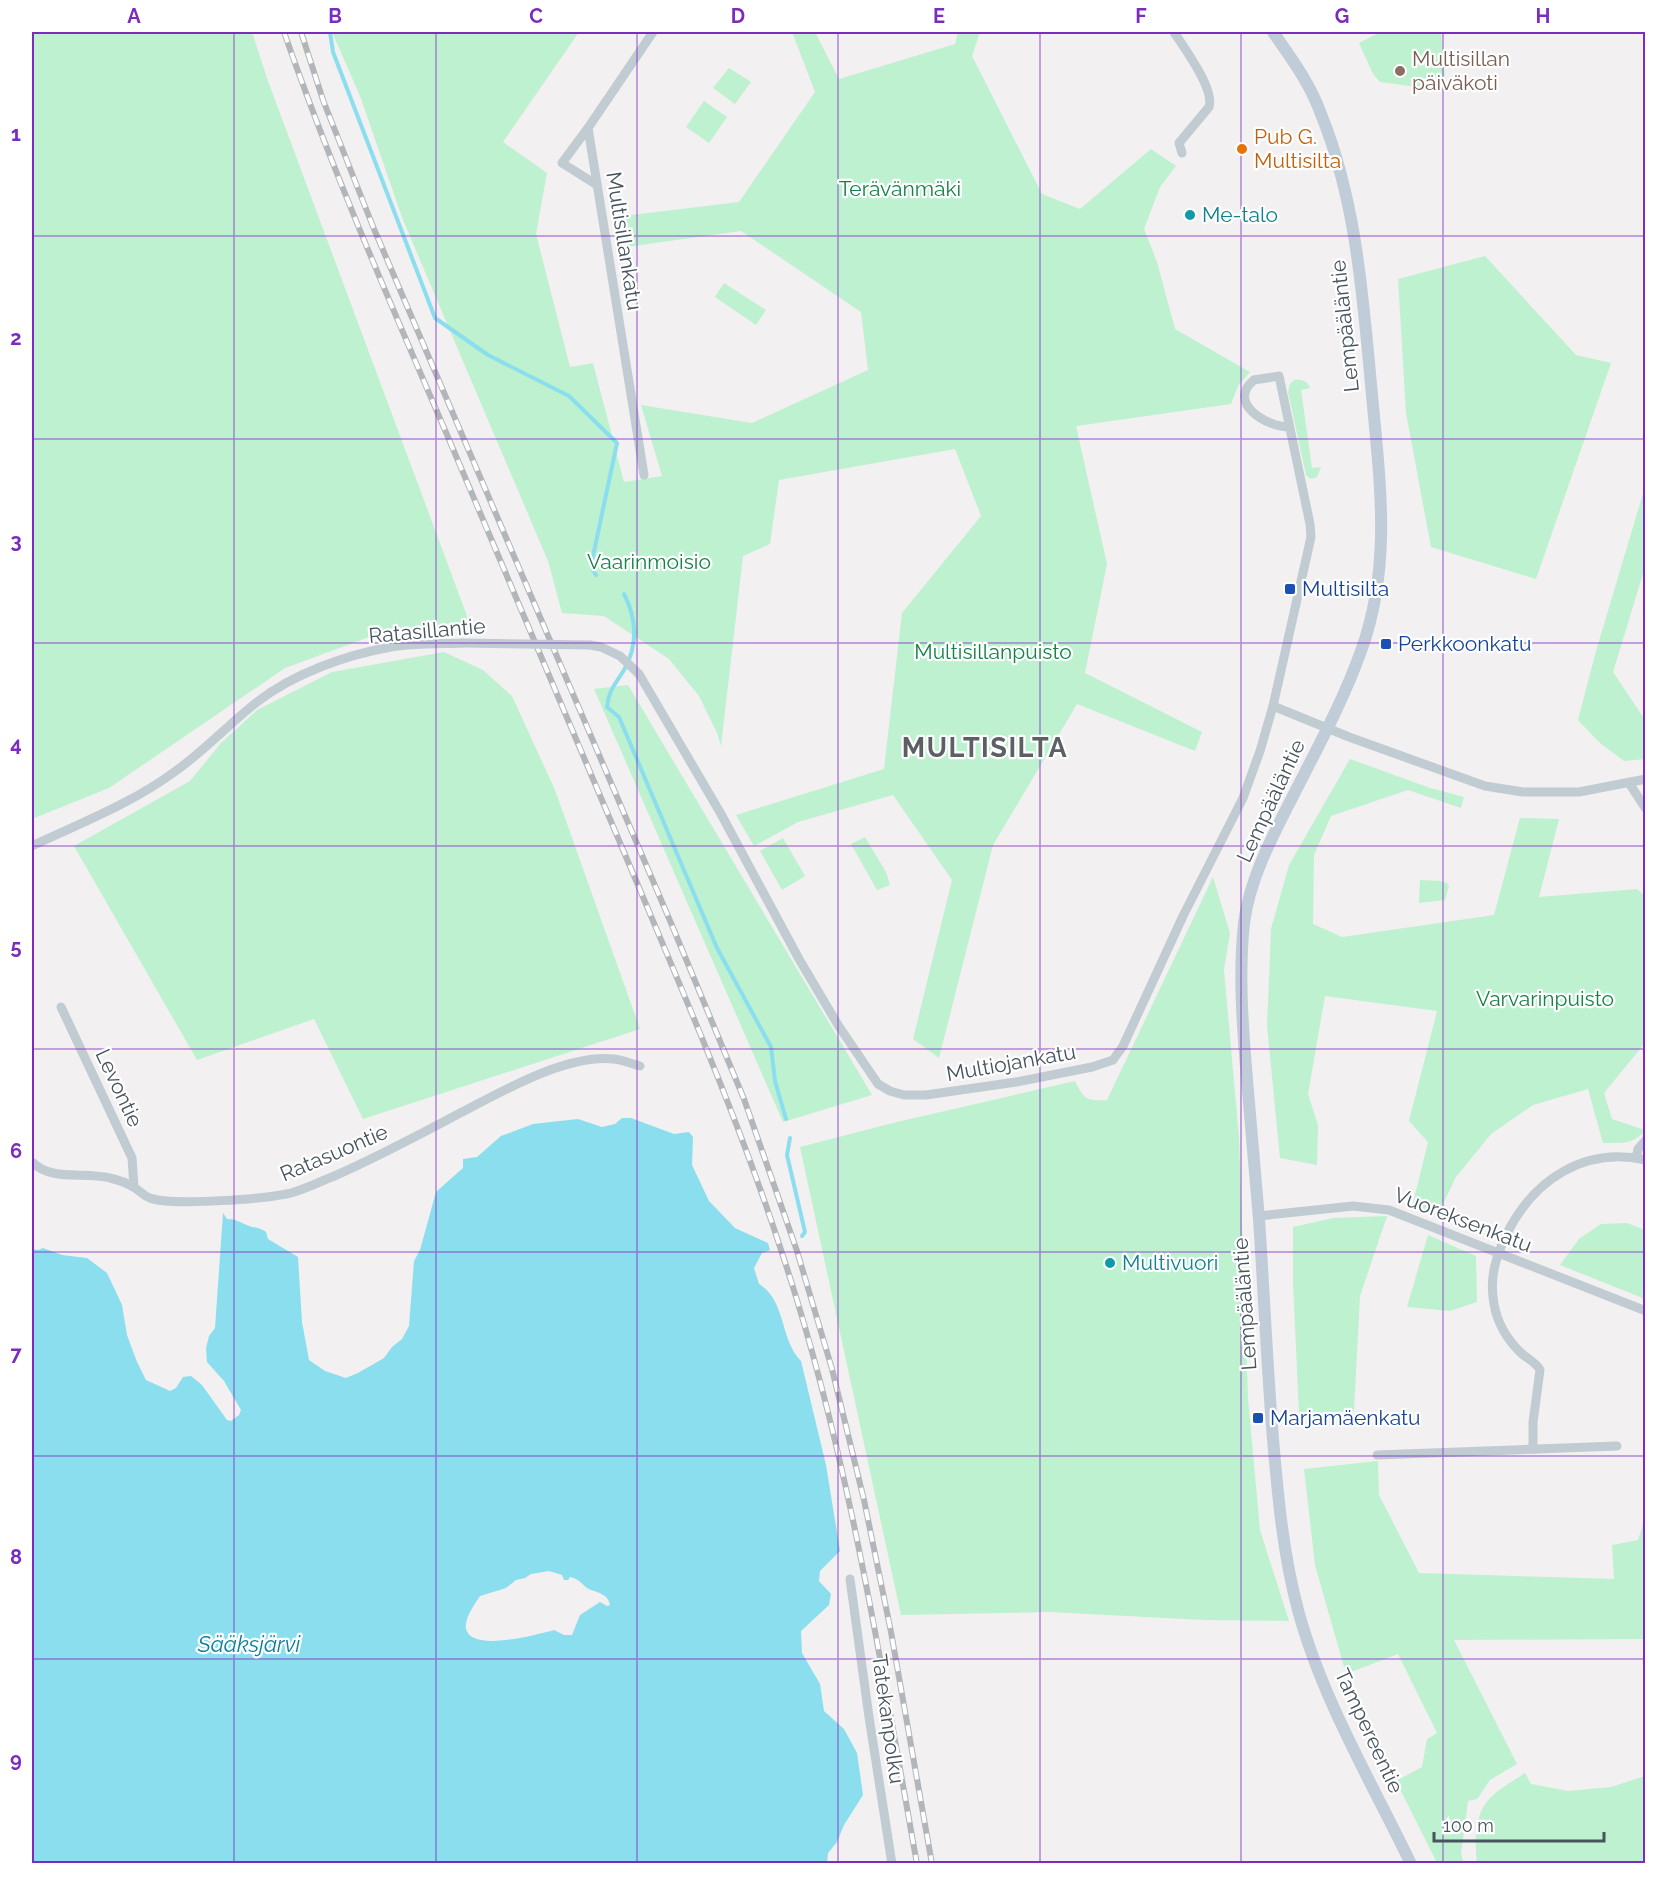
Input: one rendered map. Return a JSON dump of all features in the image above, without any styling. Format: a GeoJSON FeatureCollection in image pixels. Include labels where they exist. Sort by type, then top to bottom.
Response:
{"type":"FeatureCollection","features":[{"type":"Feature","properties":{"kind":"main road","name":"Lempääläntie"},"geometry":{"type":"LineString","coordinates":[[1273,32],[1310,86],[1329,136],[1352,216],[1380,468],[1382,532],[1376,597],[1360,653],[1327,728],[1270,840],[1245,915],[1241,973],[1242,1018],[1259,1216],[1271,1414],[1278,1496],[1287,1560],[1299,1612]]}},
{"type":"Feature","properties":{"kind":"main road","name":"Tampereentie"},"geometry":{"type":"LineString","coordinates":[[1299,1612],[1335,1708],[1411,1863]]}},
{"type":"Feature","properties":{"kind":"street"},"geometry":{"type":"LineString","coordinates":[[597,185],[562,163],[653,32]]}},
{"type":"Feature","properties":{"kind":"street"},"geometry":{"type":"LineString","coordinates":[[1174,32],[1208,90],[1211,101],[1209,107],[1179,143],[1182,153]]}},
{"type":"Feature","properties":{"kind":"street","name":"Multisillankatu"},"geometry":{"type":"LineString","coordinates":[[588,128],[644,475]]}},
{"type":"Feature","properties":{"kind":"street","name":"Multiojankatu"},"geometry":{"type":"LineString","coordinates":[[703,782],[799,959],[838,1025],[878,1084],[904,1095],[927,1095],[1016,1082],[1092,1067],[1113,1060],[1131,1032],[1183,916],[1243,798],[1260,751],[1311,537],[1290,426],[1279,376],[1254,380],[1246,389],[1248,408],[1269,423],[1290,426]]}},
{"type":"Feature","properties":{"kind":"street","name":"Ratasillantie"},"geometry":{"type":"LineString","coordinates":[[32,846],[131,800],[177,770],[258,701],[284,685],[324,665],[359,654],[393,647],[464,643],[601,647],[620,656],[639,674],[703,782]]}},
{"type":"Feature","properties":{"kind":"street"},"geometry":{"type":"LineString","coordinates":[[1272,706],[1485,786],[1540,793],[1580,792],[1646,779]]}},
{"type":"Feature","properties":{"kind":"street"},"geometry":{"type":"LineString","coordinates":[[1629,783],[1646,809]]}},
{"type":"Feature","properties":{"kind":"street","name":"Levontie"},"geometry":{"type":"LineString","coordinates":[[61,1007],[132,1158],[134,1187]]}},
{"type":"Feature","properties":{"kind":"street","name":"Ratasuontie"},"geometry":{"type":"LineString","coordinates":[[32,1162],[38,1168],[47,1171],[107,1177],[122,1181],[150,1198],[166,1201],[194,1202],[294,1193],[353,1168],[502,1091],[561,1066],[614,1059],[640,1066]]}},
{"type":"Feature","properties":{"kind":"street"},"geometry":{"type":"LineString","coordinates":[[1533,1449],[1533,1422],[1540,1370],[1519,1351],[1498,1319],[1492,1290],[1493,1268],[1498,1252],[1522,1207],[1539,1188],[1552,1178],[1569,1168],[1591,1160],[1613,1157],[1641,1159],[1638,1149],[1646,1140]]}},
{"type":"Feature","properties":{"kind":"street","name":"Vuoreksenkatu"},"geometry":{"type":"LineString","coordinates":[[1259,1216],[1334,1207],[1379,1207],[1406,1215],[1646,1311]]}},
{"type":"Feature","properties":{"kind":"street"},"geometry":{"type":"LineString","coordinates":[[1377,1455],[1617,1446]]}},
{"type":"Feature","properties":{"kind":"street","name":"Tatekanpolku"},"geometry":{"type":"LineString","coordinates":[[850,1579],[892,1863]]}},
{"type":"Feature","properties":{"kind":"green space"},"geometry":{"type":"Polygon","coordinates":[[[32,32],[252,32],[268,81],[470,624],[380,633],[285,668],[109,788],[32,819],[32,32]]]}},
{"type":"Feature","properties":{"kind":"green space"},"geometry":{"type":"Polygon","coordinates":[[[332,32],[579,32],[503,142],[547,173],[536,234],[570,367],[593,363],[624,482],[662,476],[641,405],[752,423],[868,370],[861,312],[741,231],[619,248],[615,217],[739,202],[815,92],[792,32],[815,32],[839,79],[955,44],[958,32],[980,32],[972,56],[1042,194],[1080,209],[1151,149],[1176,166],[1160,187],[1144,229],[1157,262],[1175,329],[1250,372],[1238,386],[1231,404],[1076,426],[1107,564],[1085,673],[1202,732],[1195,751],[1077,704],[993,845],[939,1058],[913,1039],[952,880],[893,795],[798,822],[754,846],[736,815],[884,769],[902,613],[981,516],[955,449],[779,480],[770,544],[743,556],[721,746],[699,696],[669,659],[604,616],[562,613],[548,561],[403,220],[360,96],[332,32]]]}},
{"type":"Feature","properties":{"kind":"green space"},"geometry":{"type":"Polygon","coordinates":[[[1381,32],[1441,32],[1446,91],[1380,82],[1373,74],[1359,43],[1381,32]]]}},
{"type":"Feature","properties":{"kind":"green space"},"geometry":{"type":"Polygon","coordinates":[[[729,68],[751,82],[735,104],[713,88],[729,68]]]}},
{"type":"Feature","properties":{"kind":"green space"},"geometry":{"type":"Polygon","coordinates":[[[704,101],[727,117],[709,143],[686,127],[704,101]]]}},
{"type":"Feature","properties":{"kind":"green space"},"geometry":{"type":"Polygon","coordinates":[[[1485,256],[1576,355],[1611,363],[1536,579],[1431,547],[1406,413],[1398,279],[1485,256]]]}},
{"type":"Feature","properties":{"kind":"green space"},"geometry":{"type":"Polygon","coordinates":[[[724,283],[766,310],[756,325],[715,297],[724,283]]]}},
{"type":"Feature","properties":{"kind":"green space"},"geometry":{"type":"Polygon","coordinates":[[[1294,380],[1304,381],[1310,388],[1301,390],[1312,468],[1321,467],[1317,477],[1310,479],[1306,475],[1288,392],[1294,380]]]}},
{"type":"Feature","properties":{"kind":"green space"},"geometry":{"type":"Polygon","coordinates":[[[1645,487],[1645,567],[1613,672],[1645,720],[1645,759],[1624,761],[1600,743],[1578,720],[1645,487]]]}},
{"type":"Feature","properties":{"kind":"green space"},"geometry":{"type":"Polygon","coordinates":[[[444,652],[483,670],[512,696],[555,790],[640,1029],[363,1119],[314,1019],[197,1060],[74,846],[190,781],[221,743],[257,710],[332,672],[444,652]]]}},
{"type":"Feature","properties":{"kind":"green space"},"geometry":{"type":"Polygon","coordinates":[[[628,685],[872,1095],[783,1122],[594,689],[628,685]]]}},
{"type":"Feature","properties":{"kind":"green space","name":"Varvarinpuisto"},"geometry":{"type":"Polygon","coordinates":[[[1350,759],[1430,788],[1464,797],[1461,808],[1408,790],[1331,816],[1314,855],[1313,924],[1342,937],[1494,915],[1520,818],[1559,819],[1539,897],[1637,889],[1645,896],[1645,1043],[1604,1093],[1612,1119],[1645,1130],[1641,1135],[1632,1141],[1603,1143],[1588,1089],[1533,1105],[1491,1134],[1456,1177],[1437,1216],[1413,1203],[1428,1142],[1409,1121],[1437,1011],[1325,996],[1308,1094],[1318,1125],[1317,1165],[1280,1158],[1267,1026],[1271,929],[1289,865],[1350,759]]]}},
{"type":"Feature","properties":{"kind":"green space"},"geometry":{"type":"Polygon","coordinates":[[[865,837],[886,872],[890,885],[877,890],[851,844],[865,837]]]}},
{"type":"Feature","properties":{"kind":"green space"},"geometry":{"type":"Polygon","coordinates":[[[783,838],[805,876],[782,890],[760,851],[783,838]]]}},
{"type":"Feature","properties":{"kind":"green space"},"geometry":{"type":"Polygon","coordinates":[[[1213,877],[1230,933],[1224,970],[1239,1137],[1248,1399],[1260,1530],[1289,1621],[1204,1620],[1050,1612],[901,1615],[800,1147],[1075,1081],[1087,1098],[1107,1100],[1213,877]]]}},
{"type":"Feature","properties":{"kind":"green space"},"geometry":{"type":"Polygon","coordinates":[[[1420,880],[1447,883],[1449,886],[1445,900],[1419,903],[1420,880]]]}},
{"type":"Feature","properties":{"kind":"green space"},"geometry":{"type":"Polygon","coordinates":[[[1387,1216],[1360,1296],[1354,1411],[1299,1414],[1293,1227],[1333,1218],[1387,1216]]]}},
{"type":"Feature","properties":{"kind":"green space"},"geometry":{"type":"Polygon","coordinates":[[[1627,1223],[1645,1230],[1645,1299],[1560,1265],[1579,1239],[1601,1224],[1627,1223]]]}},
{"type":"Feature","properties":{"kind":"green space"},"geometry":{"type":"Polygon","coordinates":[[[1428,1235],[1476,1256],[1477,1302],[1450,1311],[1407,1307],[1428,1235]]]}},
{"type":"Feature","properties":{"kind":"green space"},"geometry":{"type":"Polygon","coordinates":[[[1378,1461],[1379,1495],[1419,1573],[1614,1579],[1612,1545],[1638,1540],[1645,1518],[1645,1643],[1644,1639],[1454,1640],[1517,1764],[1490,1780],[1477,1799],[1468,1801],[1461,1854],[1464,1863],[1437,1863],[1396,1781],[1422,1767],[1427,1739],[1437,1733],[1398,1654],[1346,1674],[1315,1565],[1304,1469],[1378,1461]]]}},
{"type":"Feature","properties":{"kind":"green space"},"geometry":{"type":"Polygon","coordinates":[[[1525,1773],[1531,1784],[1568,1791],[1611,1787],[1645,1776],[1645,1863],[1477,1863],[1477,1827],[1484,1806],[1497,1792],[1525,1773]]]}},
{"type":"Feature","properties":{"kind":"water","name":"Sääksjärvi"},"geometry":{"type":"Polygon","coordinates":[[[622,1118],[631,1118],[674,1134],[689,1132],[693,1137],[692,1165],[709,1201],[735,1228],[768,1243],[770,1250],[762,1253],[754,1268],[759,1284],[774,1300],[789,1342],[801,1361],[826,1465],[840,1551],[820,1571],[819,1581],[831,1594],[829,1605],[801,1631],[802,1653],[820,1684],[824,1711],[844,1729],[857,1753],[863,1795],[844,1825],[837,1842],[828,1853],[827,1863],[32,1863],[32,1249],[43,1248],[62,1255],[87,1258],[107,1273],[122,1305],[127,1335],[146,1380],[170,1391],[176,1388],[183,1377],[191,1376],[202,1385],[227,1420],[231,1421],[239,1415],[241,1410],[224,1381],[207,1362],[206,1348],[209,1336],[215,1328],[223,1213],[227,1219],[263,1230],[268,1239],[298,1257],[302,1322],[309,1360],[325,1371],[346,1378],[384,1358],[402,1339],[409,1326],[414,1261],[420,1250],[436,1192],[463,1168],[463,1159],[477,1157],[501,1136],[533,1124],[578,1119],[602,1127],[615,1124],[622,1118]],[[549,1571],[531,1574],[516,1580],[506,1588],[480,1596],[468,1616],[466,1629],[471,1636],[480,1640],[493,1641],[521,1638],[554,1630],[564,1635],[572,1635],[580,1615],[600,1602],[607,1606],[610,1605],[607,1598],[587,1588],[580,1581],[570,1577],[564,1580],[562,1575],[549,1571]]]}},
{"type":"Feature","properties":{"kind":"waterway"},"geometry":{"type":"LineString","coordinates":[[330,32],[333,52],[435,318],[488,355],[569,396],[617,443],[592,561],[596,575]]}},
{"type":"Feature","properties":{"kind":"waterway"},"geometry":{"type":"LineString","coordinates":[[624,594],[631,613],[634,642],[629,661],[615,683],[607,707],[619,717],[717,948],[771,1047],[775,1081],[786,1119]]}},
{"type":"Feature","properties":{"kind":"waterway"},"geometry":{"type":"LineString","coordinates":[[790,1138],[787,1155],[805,1232],[802,1236]]}},
{"type":"Feature","properties":{"kind":"railway"},"geometry":{"type":"LineString","coordinates":[[284,32],[361,232],[692,1013],[766,1204],[805,1328],[844,1479],[917,1864]]}},
{"type":"Feature","properties":{"kind":"railway"},"geometry":{"type":"LineString","coordinates":[[301,32],[323,100],[374,229],[744,1099],[797,1251],[832,1369],[864,1500],[891,1632],[932,1864]]}},
{"type":"Feature","properties":{"kind":"place","name":"Multisillan päiväkoti"},"geometry":{"type":"Point","coordinates":[1400,71]}},
{"type":"Feature","properties":{"kind":"place","name":"Pub G. Multisilta"},"geometry":{"type":"Point","coordinates":[1242,149]}},
{"type":"Feature","properties":{"kind":"place","name":"Me-talo"},"geometry":{"type":"Point","coordinates":[1190,215]}},
{"type":"Feature","properties":{"kind":"place","name":"Multisilta"},"geometry":{"type":"Point","coordinates":[1290,589]}},
{"type":"Feature","properties":{"kind":"place","name":"Perkkoonkatu"},"geometry":{"type":"Point","coordinates":[1386,644]}},
{"type":"Feature","properties":{"kind":"place","name":"Multivuori"},"geometry":{"type":"Point","coordinates":[1110,1263]}},
{"type":"Feature","properties":{"kind":"place","name":"Marjamäenkatu"},"geometry":{"type":"Point","coordinates":[1258,1418]}},
{"type":"Feature","properties":{"kind":"district","name":"MULTISILTA"},"geometry":{"type":"Point","coordinates":[985,748]}},
{"type":"Feature","properties":{"kind":"park label","name":"Terävänmäki"},"geometry":{"type":"Point","coordinates":[900,189]}},
{"type":"Feature","properties":{"kind":"park label","name":"Vaarinmoisio"},"geometry":{"type":"Point","coordinates":[649,562]}},
{"type":"Feature","properties":{"kind":"park label","name":"Multisillanpuisto"},"geometry":{"type":"Point","coordinates":[993,652]}}]}
